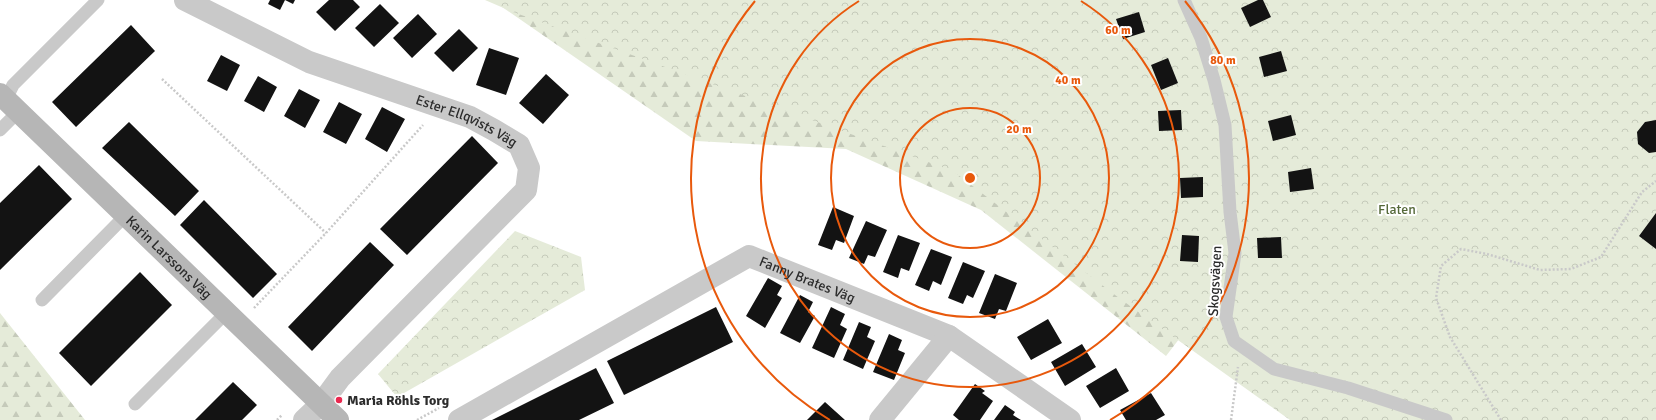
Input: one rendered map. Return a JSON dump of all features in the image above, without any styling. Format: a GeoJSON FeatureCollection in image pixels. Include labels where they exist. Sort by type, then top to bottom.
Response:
{"type":"FeatureCollection","features":[{"type":"Feature","properties":{"kind":"street","name":"Ester Ellqvists Väg"},"geometry":{"type":"LineString","coordinates":[[185,0],[308,62],[470,117],[519,145],[529,168],[526,190],[340,378],[321,404]]}},
{"type":"Feature","properties":{"kind":"street","name":"Karin Larssons Väg"},"geometry":{"type":"LineString","coordinates":[[9,102],[338,420]]}},
{"type":"Feature","properties":{"kind":"street","name":"Fanny Brates Väg"},"geometry":{"type":"LineString","coordinates":[[452,413],[749,256],[949,336],[1070,420]]}},
{"type":"Feature","properties":{"kind":"street"},"geometry":{"type":"LineString","coordinates":[[880,420],[949,336]]}},
{"type":"Feature","properties":{"kind":"street"},"geometry":{"type":"LineString","coordinates":[[304,420],[321,404]]}},
{"type":"Feature","properties":{"kind":"lane"},"geometry":{"type":"LineString","coordinates":[[0,130],[13,85],[98,0]]}},
{"type":"Feature","properties":{"kind":"lane","name":"Skogsvägen"},"geometry":{"type":"LineString","coordinates":[[1184,0],[1201,38],[1214,80],[1225,125],[1230,212],[1235,253],[1226,317],[1234,341],[1274,369],[1348,388],[1446,420]]}},
{"type":"Feature","properties":{"kind":"lane"},"geometry":{"type":"LineString","coordinates":[[42,300],[126,215]]}},
{"type":"Feature","properties":{"kind":"lane"},"geometry":{"type":"LineString","coordinates":[[135,404],[226,313]]}},
{"type":"Feature","properties":{"kind":"path"},"geometry":{"type":"LineString","coordinates":[[162,79],[326,233]]}},
{"type":"Feature","properties":{"kind":"path"},"geometry":{"type":"LineString","coordinates":[[250,313],[326,233],[439,106]]}},
{"type":"Feature","properties":{"kind":"path"},"geometry":{"type":"LineString","coordinates":[[1501,420],[1450,337],[1436,298],[1441,266],[1461,250],[1486,254],[1540,270],[1572,269],[1601,257],[1642,192],[1656,181]]}},
{"type":"Feature","properties":{"kind":"path"},"geometry":{"type":"LineString","coordinates":[[1231,420],[1241,346]]}},
{"type":"Feature","properties":{"kind":"path"},"geometry":{"type":"LineString","coordinates":[[417,420],[452,413]]}},
{"type":"Feature","properties":{"kind":"green space","name":"Flaten"},"geometry":{"type":"Polygon","coordinates":[[[485,0],[1656,0],[1656,420],[1290,420],[1119,298],[953,171],[513,12],[485,0]]]}},
{"type":"Feature","properties":{"kind":"green space"},"geometry":{"type":"Polygon","coordinates":[[[492,0],[1070,0],[1183,334],[1166,356],[981,210],[846,149],[696,141],[492,0]]]}},
{"type":"Feature","properties":{"kind":"green space"},"geometry":{"type":"Polygon","coordinates":[[[515,231],[581,257],[585,290],[397,397],[378,374],[515,231]]]}},
{"type":"Feature","properties":{"kind":"green space"},"geometry":{"type":"Polygon","coordinates":[[[0,313],[85,420],[0,420],[0,313]]]}},
{"type":"Feature","properties":{"kind":"building"},"geometry":{"type":"Polygon","coordinates":[[[270,0],[285,0],[280,10],[268,4],[270,0]]]}},
{"type":"Feature","properties":{"kind":"building"},"geometry":{"type":"Polygon","coordinates":[[[285,0],[295,0],[293,4],[285,0]]]}},
{"type":"Feature","properties":{"kind":"building"},"geometry":{"type":"Polygon","coordinates":[[[329,0],[353,0],[360,7],[335,31],[316,12],[329,0]]]}},
{"type":"Feature","properties":{"kind":"building"},"geometry":{"type":"Polygon","coordinates":[[[1258,0],[1263,0],[1271,17],[1250,27],[1241,8],[1258,0]]]}},
{"type":"Feature","properties":{"kind":"building"},"geometry":{"type":"Polygon","coordinates":[[[380,4],[399,23],[374,47],[355,28],[380,4]]]}},
{"type":"Feature","properties":{"kind":"building"},"geometry":{"type":"Polygon","coordinates":[[[1139,12],[1145,32],[1123,39],[1116,19],[1139,12]]]}},
{"type":"Feature","properties":{"kind":"building"},"geometry":{"type":"Polygon","coordinates":[[[418,14],[437,34],[412,58],[393,38],[418,14]]]}},
{"type":"Feature","properties":{"kind":"building"},"geometry":{"type":"Polygon","coordinates":[[[131,25],[155,51],[76,127],[52,102],[131,25]]]}},
{"type":"Feature","properties":{"kind":"building"},"geometry":{"type":"Polygon","coordinates":[[[459,29],[478,48],[453,72],[434,53],[459,29]]]}},
{"type":"Feature","properties":{"kind":"building"},"geometry":{"type":"Polygon","coordinates":[[[489,48],[519,58],[506,95],[476,85],[489,48]]]}},
{"type":"Feature","properties":{"kind":"building"},"geometry":{"type":"Polygon","coordinates":[[[1281,51],[1287,71],[1264,77],[1259,57],[1281,51]]]}},
{"type":"Feature","properties":{"kind":"building"},"geometry":{"type":"Polygon","coordinates":[[[221,55],[240,65],[227,91],[207,81],[221,55]]]}},
{"type":"Feature","properties":{"kind":"building"},"geometry":{"type":"Polygon","coordinates":[[[1168,58],[1178,83],[1161,90],[1151,65],[1168,58]]]}},
{"type":"Feature","properties":{"kind":"building"},"geometry":{"type":"Polygon","coordinates":[[[546,74],[569,95],[543,124],[519,103],[546,74]]]}},
{"type":"Feature","properties":{"kind":"building"},"geometry":{"type":"Polygon","coordinates":[[[258,76],[277,87],[264,112],[244,101],[258,76]]]}},
{"type":"Feature","properties":{"kind":"building"},"geometry":{"type":"Polygon","coordinates":[[[299,89],[320,100],[305,128],[284,116],[299,89]]]}},
{"type":"Feature","properties":{"kind":"building"},"geometry":{"type":"Polygon","coordinates":[[[339,102],[362,114],[346,144],[323,132],[339,102]]]}},
{"type":"Feature","properties":{"kind":"building"},"geometry":{"type":"Polygon","coordinates":[[[382,107],[405,119],[387,152],[365,139],[382,107]]]}},
{"type":"Feature","properties":{"kind":"building"},"geometry":{"type":"Polygon","coordinates":[[[1181,110],[1182,130],[1159,131],[1158,111],[1181,110]]]}},
{"type":"Feature","properties":{"kind":"building"},"geometry":{"type":"Polygon","coordinates":[[[1291,115],[1296,135],[1273,141],[1268,121],[1291,115]]]}},
{"type":"Feature","properties":{"kind":"building"},"geometry":{"type":"Polygon","coordinates":[[[1656,120],[1656,152],[1649,153],[1638,144],[1637,132],[1645,122],[1656,120]]]}},
{"type":"Feature","properties":{"kind":"building"},"geometry":{"type":"Polygon","coordinates":[[[129,122],[199,191],[175,216],[102,148],[129,122]]]}},
{"type":"Feature","properties":{"kind":"building"},"geometry":{"type":"Polygon","coordinates":[[[472,136],[498,163],[407,255],[380,229],[472,136]]]}},
{"type":"Feature","properties":{"kind":"building"},"geometry":{"type":"Polygon","coordinates":[[[39,165],[72,199],[0,270],[0,203],[39,165]]]}},
{"type":"Feature","properties":{"kind":"building"},"geometry":{"type":"Polygon","coordinates":[[[1311,168],[1314,189],[1290,192],[1288,172],[1311,168]]]}},
{"type":"Feature","properties":{"kind":"building"},"geometry":{"type":"Polygon","coordinates":[[[1203,177],[1203,197],[1181,198],[1180,178],[1203,177]]]}},
{"type":"Feature","properties":{"kind":"building"},"geometry":{"type":"Polygon","coordinates":[[[204,200],[277,274],[253,298],[180,225],[204,200]]]}},
{"type":"Feature","properties":{"kind":"building"},"geometry":{"type":"Polygon","coordinates":[[[833,207],[854,216],[844,243],[836,240],[832,250],[818,245],[833,207]]]}},
{"type":"Feature","properties":{"kind":"building"},"geometry":{"type":"Polygon","coordinates":[[[1656,213],[1656,249],[1639,236],[1656,213]]]}},
{"type":"Feature","properties":{"kind":"building"},"geometry":{"type":"Polygon","coordinates":[[[866,221],[887,230],[875,257],[868,255],[864,264],[849,258],[866,221]]]}},
{"type":"Feature","properties":{"kind":"building"},"geometry":{"type":"Polygon","coordinates":[[[898,235],[920,243],[909,271],[901,268],[898,278],[883,272],[898,235]]]}},
{"type":"Feature","properties":{"kind":"building"},"geometry":{"type":"Polygon","coordinates":[[[1182,235],[1199,236],[1198,262],[1180,261],[1182,235]]]}},
{"type":"Feature","properties":{"kind":"building"},"geometry":{"type":"Polygon","coordinates":[[[1281,237],[1282,258],[1258,258],[1257,238],[1281,237]]]}},
{"type":"Feature","properties":{"kind":"building"},"geometry":{"type":"Polygon","coordinates":[[[370,242],[394,265],[312,351],[288,327],[370,242]]]}},
{"type":"Feature","properties":{"kind":"building"},"geometry":{"type":"Polygon","coordinates":[[[931,249],[952,257],[941,285],[933,281],[929,291],[915,285],[931,249]]]}},
{"type":"Feature","properties":{"kind":"building"},"geometry":{"type":"Polygon","coordinates":[[[963,262],[985,271],[973,298],[967,295],[963,304],[948,298],[963,262]]]}},
{"type":"Feature","properties":{"kind":"building"},"geometry":{"type":"Polygon","coordinates":[[[140,272],[172,305],[91,386],[59,353],[140,272]]]}},
{"type":"Feature","properties":{"kind":"building"},"geometry":{"type":"Polygon","coordinates":[[[995,274],[1017,283],[1006,311],[999,309],[995,319],[979,313],[995,274]]]}},
{"type":"Feature","properties":{"kind":"building"},"geometry":{"type":"Polygon","coordinates":[[[768,278],[782,286],[777,295],[782,298],[765,328],[746,316],[768,278]]]}},
{"type":"Feature","properties":{"kind":"building"},"geometry":{"type":"Polygon","coordinates":[[[800,295],[813,302],[808,312],[815,316],[800,343],[780,333],[800,295]]]}},
{"type":"Feature","properties":{"kind":"building"},"geometry":{"type":"Polygon","coordinates":[[[716,307],[733,342],[624,395],[607,361],[716,307]]]}},
{"type":"Feature","properties":{"kind":"building"},"geometry":{"type":"Polygon","coordinates":[[[831,307],[845,314],[840,325],[847,329],[834,358],[812,348],[831,307]]]}},
{"type":"Feature","properties":{"kind":"building"},"geometry":{"type":"Polygon","coordinates":[[[1048,319],[1062,343],[1031,360],[1017,337],[1048,319]]]}},
{"type":"Feature","properties":{"kind":"building"},"geometry":{"type":"Polygon","coordinates":[[[859,322],[871,327],[867,337],[875,341],[863,369],[843,360],[859,322]]]}},
{"type":"Feature","properties":{"kind":"building"},"geometry":{"type":"Polygon","coordinates":[[[889,334],[902,340],[898,350],[905,353],[894,380],[873,372],[889,334]]]}},
{"type":"Feature","properties":{"kind":"building"},"geometry":{"type":"Polygon","coordinates":[[[1082,344],[1096,367],[1065,386],[1051,362],[1082,344]]]}},
{"type":"Feature","properties":{"kind":"building"},"geometry":{"type":"Polygon","coordinates":[[[596,368],[614,403],[579,420],[492,420],[596,368]]]}},
{"type":"Feature","properties":{"kind":"building"},"geometry":{"type":"Polygon","coordinates":[[[1116,368],[1129,391],[1100,408],[1086,386],[1116,368]]]}},
{"type":"Feature","properties":{"kind":"building"},"geometry":{"type":"Polygon","coordinates":[[[233,382],[257,405],[242,420],[195,420],[233,382]]]}},
{"type":"Feature","properties":{"kind":"building"},"geometry":{"type":"Polygon","coordinates":[[[975,384],[985,391],[982,393],[993,401],[980,420],[959,420],[953,415],[975,384]]]}},
{"type":"Feature","properties":{"kind":"building"},"geometry":{"type":"Polygon","coordinates":[[[1151,393],[1165,415],[1156,420],[1126,420],[1120,410],[1151,393]]]}},
{"type":"Feature","properties":{"kind":"building"},"geometry":{"type":"Polygon","coordinates":[[[825,402],[845,420],[807,420],[825,402]]]}},
{"type":"Feature","properties":{"kind":"building"},"geometry":{"type":"Polygon","coordinates":[[[1005,405],[1015,412],[1013,415],[1021,420],[994,420],[1005,405]]]}},
{"type":"Feature","properties":{"kind":"place","name":"Maria Röhls Torg"},"geometry":{"type":"Point","coordinates":[339,400]}}]}
